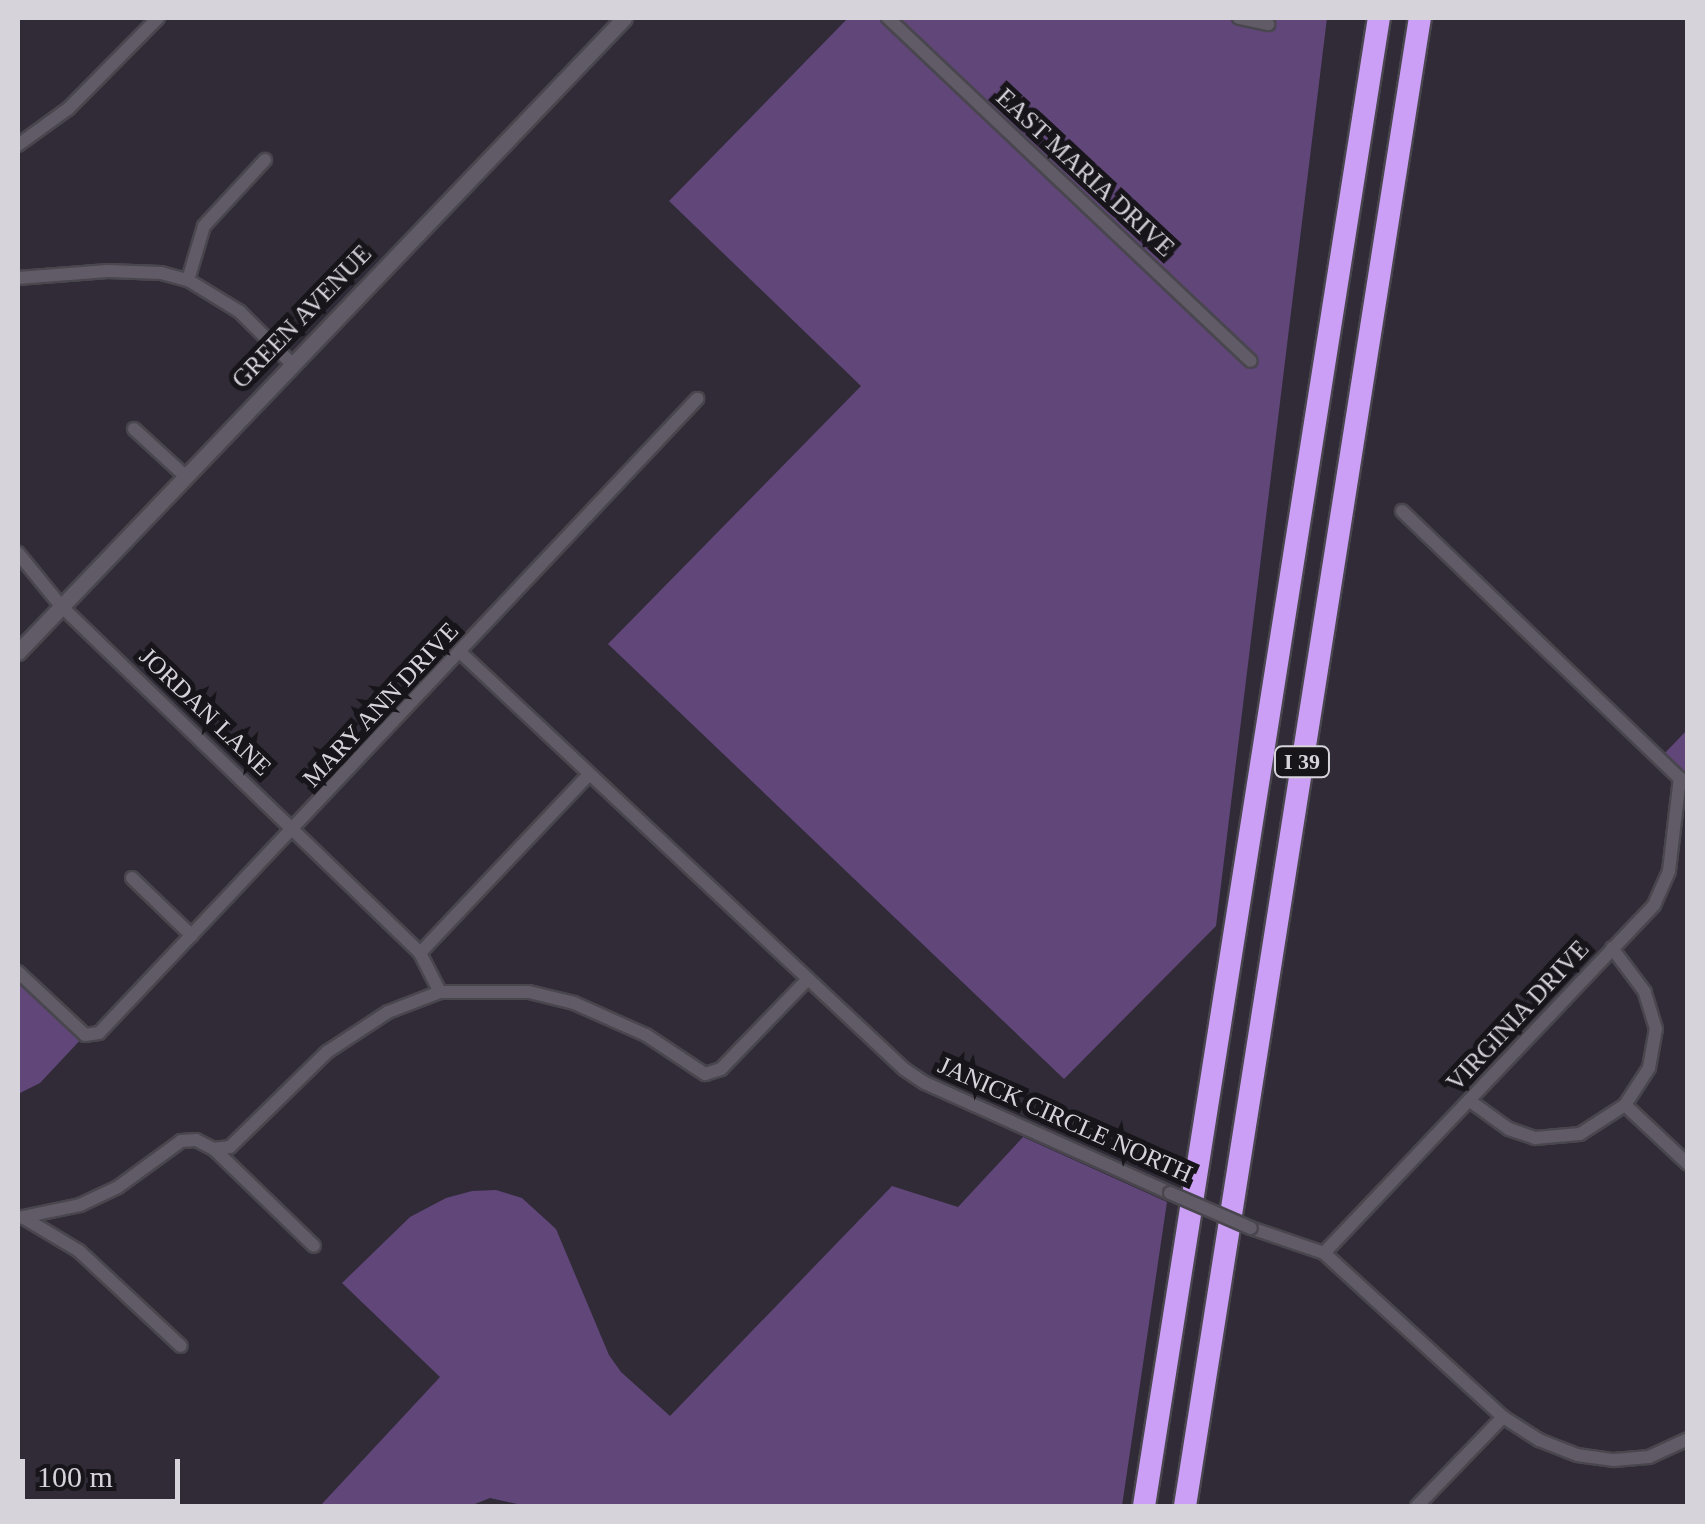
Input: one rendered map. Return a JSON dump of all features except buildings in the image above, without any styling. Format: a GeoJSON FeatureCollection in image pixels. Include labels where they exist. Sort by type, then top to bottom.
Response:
{"type":"FeatureCollection","features":[{"type":"Feature","properties":{"kind":"highway","name":"I 39"},"geometry":{"type":"LineString","coordinates":[[1144,1506],[1378,18]]}},
{"type":"Feature","properties":{"kind":"highway","name":"I 39"},"geometry":{"type":"LineString","coordinates":[[1185,1506],[1420,18]]}},
{"type":"Feature","properties":{"kind":"street"},"geometry":{"type":"LineString","coordinates":[[18,145],[68,109],[158,18]]}},
{"type":"Feature","properties":{"kind":"street","name":"GREEN AVENUE"},"geometry":{"type":"LineString","coordinates":[[18,652],[624,18]]}},
{"type":"Feature","properties":{"kind":"street","name":"EAST MARIA DRIVE"},"geometry":{"type":"LineString","coordinates":[[888,18],[1252,361]]}},
{"type":"Feature","properties":{"kind":"street"},"geometry":{"type":"LineString","coordinates":[[1239,18],[1268,24]]}},
{"type":"Feature","properties":{"kind":"street"},"geometry":{"type":"LineString","coordinates":[[188,280],[204,226],[265,160]]}},
{"type":"Feature","properties":{"kind":"street"},"geometry":{"type":"LineString","coordinates":[[18,278],[108,271],[188,280],[240,312],[292,364]]}},
{"type":"Feature","properties":{"kind":"street","name":"MARY ANN DRIVE"},"geometry":{"type":"LineString","coordinates":[[18,972],[85,1034],[92,1036],[108,1026],[697,399]]}},
{"type":"Feature","properties":{"kind":"street"},"geometry":{"type":"LineString","coordinates":[[134,429],[184,475]]}},
{"type":"Feature","properties":{"kind":"street"},"geometry":{"type":"LineString","coordinates":[[1402,511],[1684,782]]}},
{"type":"Feature","properties":{"kind":"street","name":"JORDAN LANE"},"geometry":{"type":"LineString","coordinates":[[18,552],[61,606],[420,953],[440,992]]}},
{"type":"Feature","properties":{"kind":"street","name":"JANICK CIRCLE NORTH"},"geometry":{"type":"LineString","coordinates":[[461,653],[886,1053],[925,1083],[1251,1228],[1324,1253],[1503,1417],[1558,1448],[1614,1460],[1649,1457],[1688,1439]]}},
{"type":"Feature","properties":{"kind":"street"},"geometry":{"type":"LineString","coordinates":[[420,953],[589,774]]}},
{"type":"Feature","properties":{"kind":"street","name":"VIRGINIA DRIVE"},"geometry":{"type":"LineString","coordinates":[[1324,1253],[1654,904],[1666,884],[1684,782]]}},
{"type":"Feature","properties":{"kind":"street"},"geometry":{"type":"LineString","coordinates":[[132,878],[192,936]]}},
{"type":"Feature","properties":{"kind":"street"},"geometry":{"type":"LineString","coordinates":[[1470,1101],[1509,1128],[1535,1138],[1580,1134],[1626,1105],[1649,1068],[1656,1029],[1645,992],[1612,948]]}},
{"type":"Feature","properties":{"kind":"street"},"geometry":{"type":"LineString","coordinates":[[214,1149],[236,1142],[327,1052],[356,1031],[388,1012],[440,992],[529,992],[574,1003],[646,1035],[704,1074],[720,1069],[808,979]]}},
{"type":"Feature","properties":{"kind":"street"},"geometry":{"type":"LineString","coordinates":[[1626,1105],[1688,1164]]}},
{"type":"Feature","properties":{"kind":"street"},"geometry":{"type":"LineString","coordinates":[[21,1218],[80,1205],[118,1187],[181,1141],[196,1140],[214,1149],[314,1246]]}},
{"type":"Feature","properties":{"kind":"street"},"geometry":{"type":"LineString","coordinates":[[21,1218],[79,1251],[181,1346]]}},
{"type":"Feature","properties":{"kind":"street"},"geometry":{"type":"LineString","coordinates":[[1417,1506],[1503,1417]]}},
{"type":"Feature","properties":{"kind":"shaded area"},"geometry":{"type":"Polygon","coordinates":[[[848,18],[1327,18],[1216,926],[1064,1079],[608,644],[861,386],[669,201],[848,18]]]}},
{"type":"Feature","properties":{"kind":"shaded area"},"geometry":{"type":"Polygon","coordinates":[[[1687,730],[1687,778],[1663,755],[1687,730]]]}},
{"type":"Feature","properties":{"kind":"shaded area"},"geometry":{"type":"Polygon","coordinates":[[[18,972],[85,1035],[40,1083],[18,1094],[18,972]]]}},
{"type":"Feature","properties":{"kind":"shaded area"},"geometry":{"type":"Polygon","coordinates":[[[1023,1137],[1167,1202],[1122,1506],[526,1506],[490,1498],[470,1506],[320,1506],[440,1377],[342,1283],[410,1217],[446,1198],[496,1190],[522,1198],[556,1229],[609,1355],[621,1372],[670,1416],[892,1186],[958,1207],[1023,1137]]]}}]}
